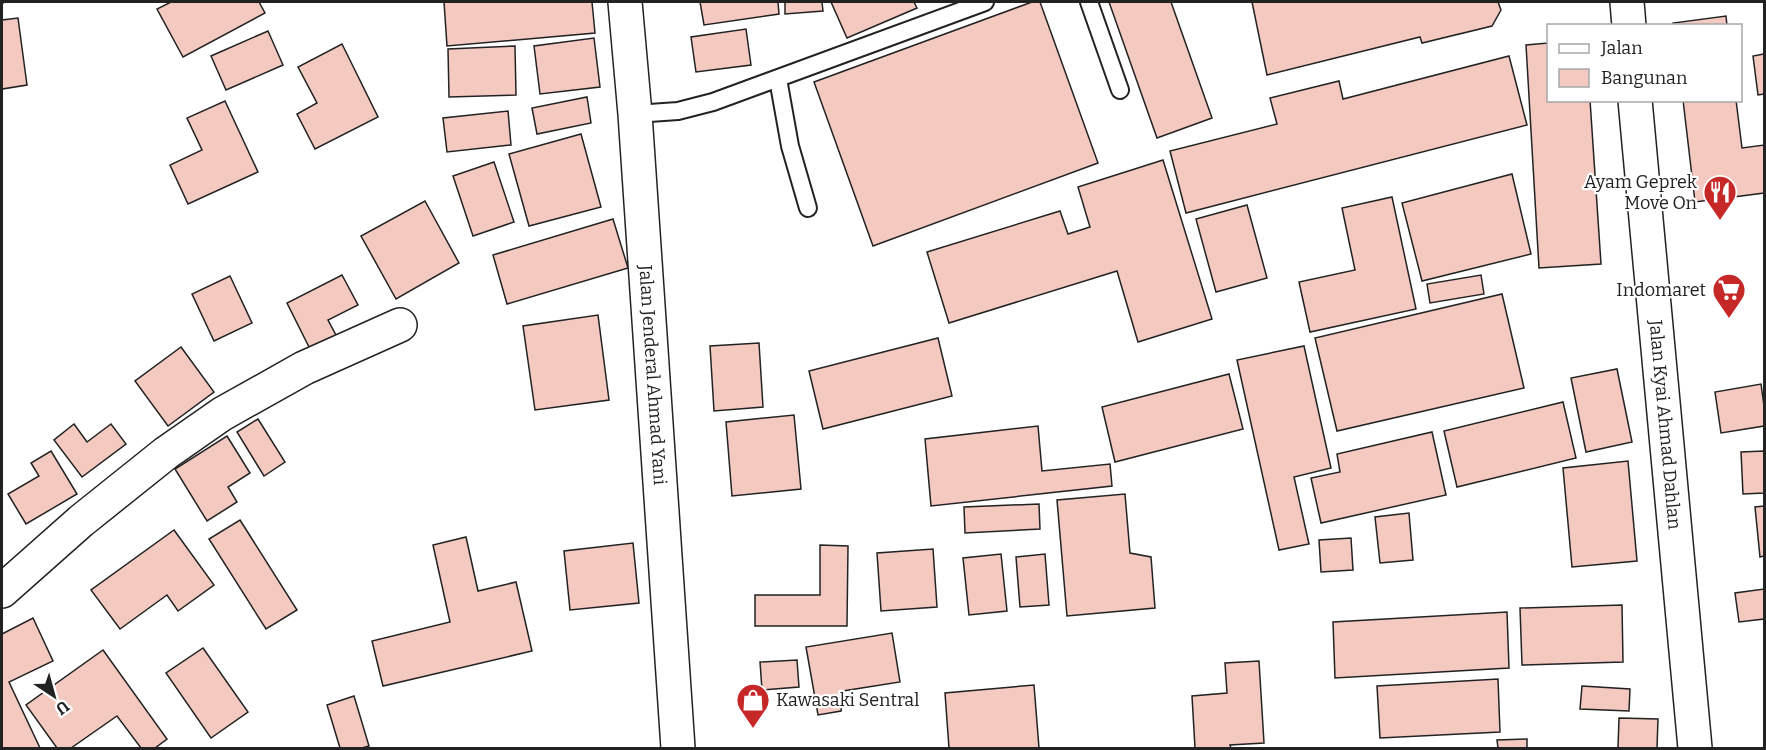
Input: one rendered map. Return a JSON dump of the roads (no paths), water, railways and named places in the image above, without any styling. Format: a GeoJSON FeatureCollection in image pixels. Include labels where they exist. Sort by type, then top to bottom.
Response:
{"type":"FeatureCollection","features":[{"type":"Feature","properties":{"kind":"street","name":"Jalan Jenderal Ahmad Yani"},"geometry":{"type":"LineString","coordinates":[[625,2],[635,114],[678,748]]}},
{"type":"Feature","properties":{"kind":"street"},"geometry":{"type":"LineString","coordinates":[[1627,2],[1629,24]]}},
{"type":"Feature","properties":{"kind":"street","name":"Jalan Kyai Ahmad Dahlan"},"geometry":{"type":"LineString","coordinates":[[1635,102],[1695,748]]}},
{"type":"Feature","properties":{"kind":"street"},"geometry":{"type":"LineString","coordinates":[[2,591],[81,521],[166,453],[222,414],[304,368],[400,325]]}},
{"type":"Feature","properties":{"kind":"lane"},"geometry":{"type":"LineString","coordinates":[[635,114],[686,109],[713,102],[986,2]]}},
{"type":"Feature","properties":{"kind":"lane"},"geometry":{"type":"LineString","coordinates":[[1089,2],[1120,90]]}},
{"type":"Feature","properties":{"kind":"lane"},"geometry":{"type":"LineString","coordinates":[[778,79],[790,146],[808,208]]}},
{"type":"Feature","properties":{"kind":"place","name":"Ayam Geprek Move On"},"geometry":{"type":"Point","coordinates":[1720,221]}},
{"type":"Feature","properties":{"kind":"place","name":"Indomaret"},"geometry":{"type":"Point","coordinates":[1729,319]}},
{"type":"Feature","properties":{"kind":"place","name":"Kawasaki Sentral"},"geometry":{"type":"Point","coordinates":[753,729]}}]}
